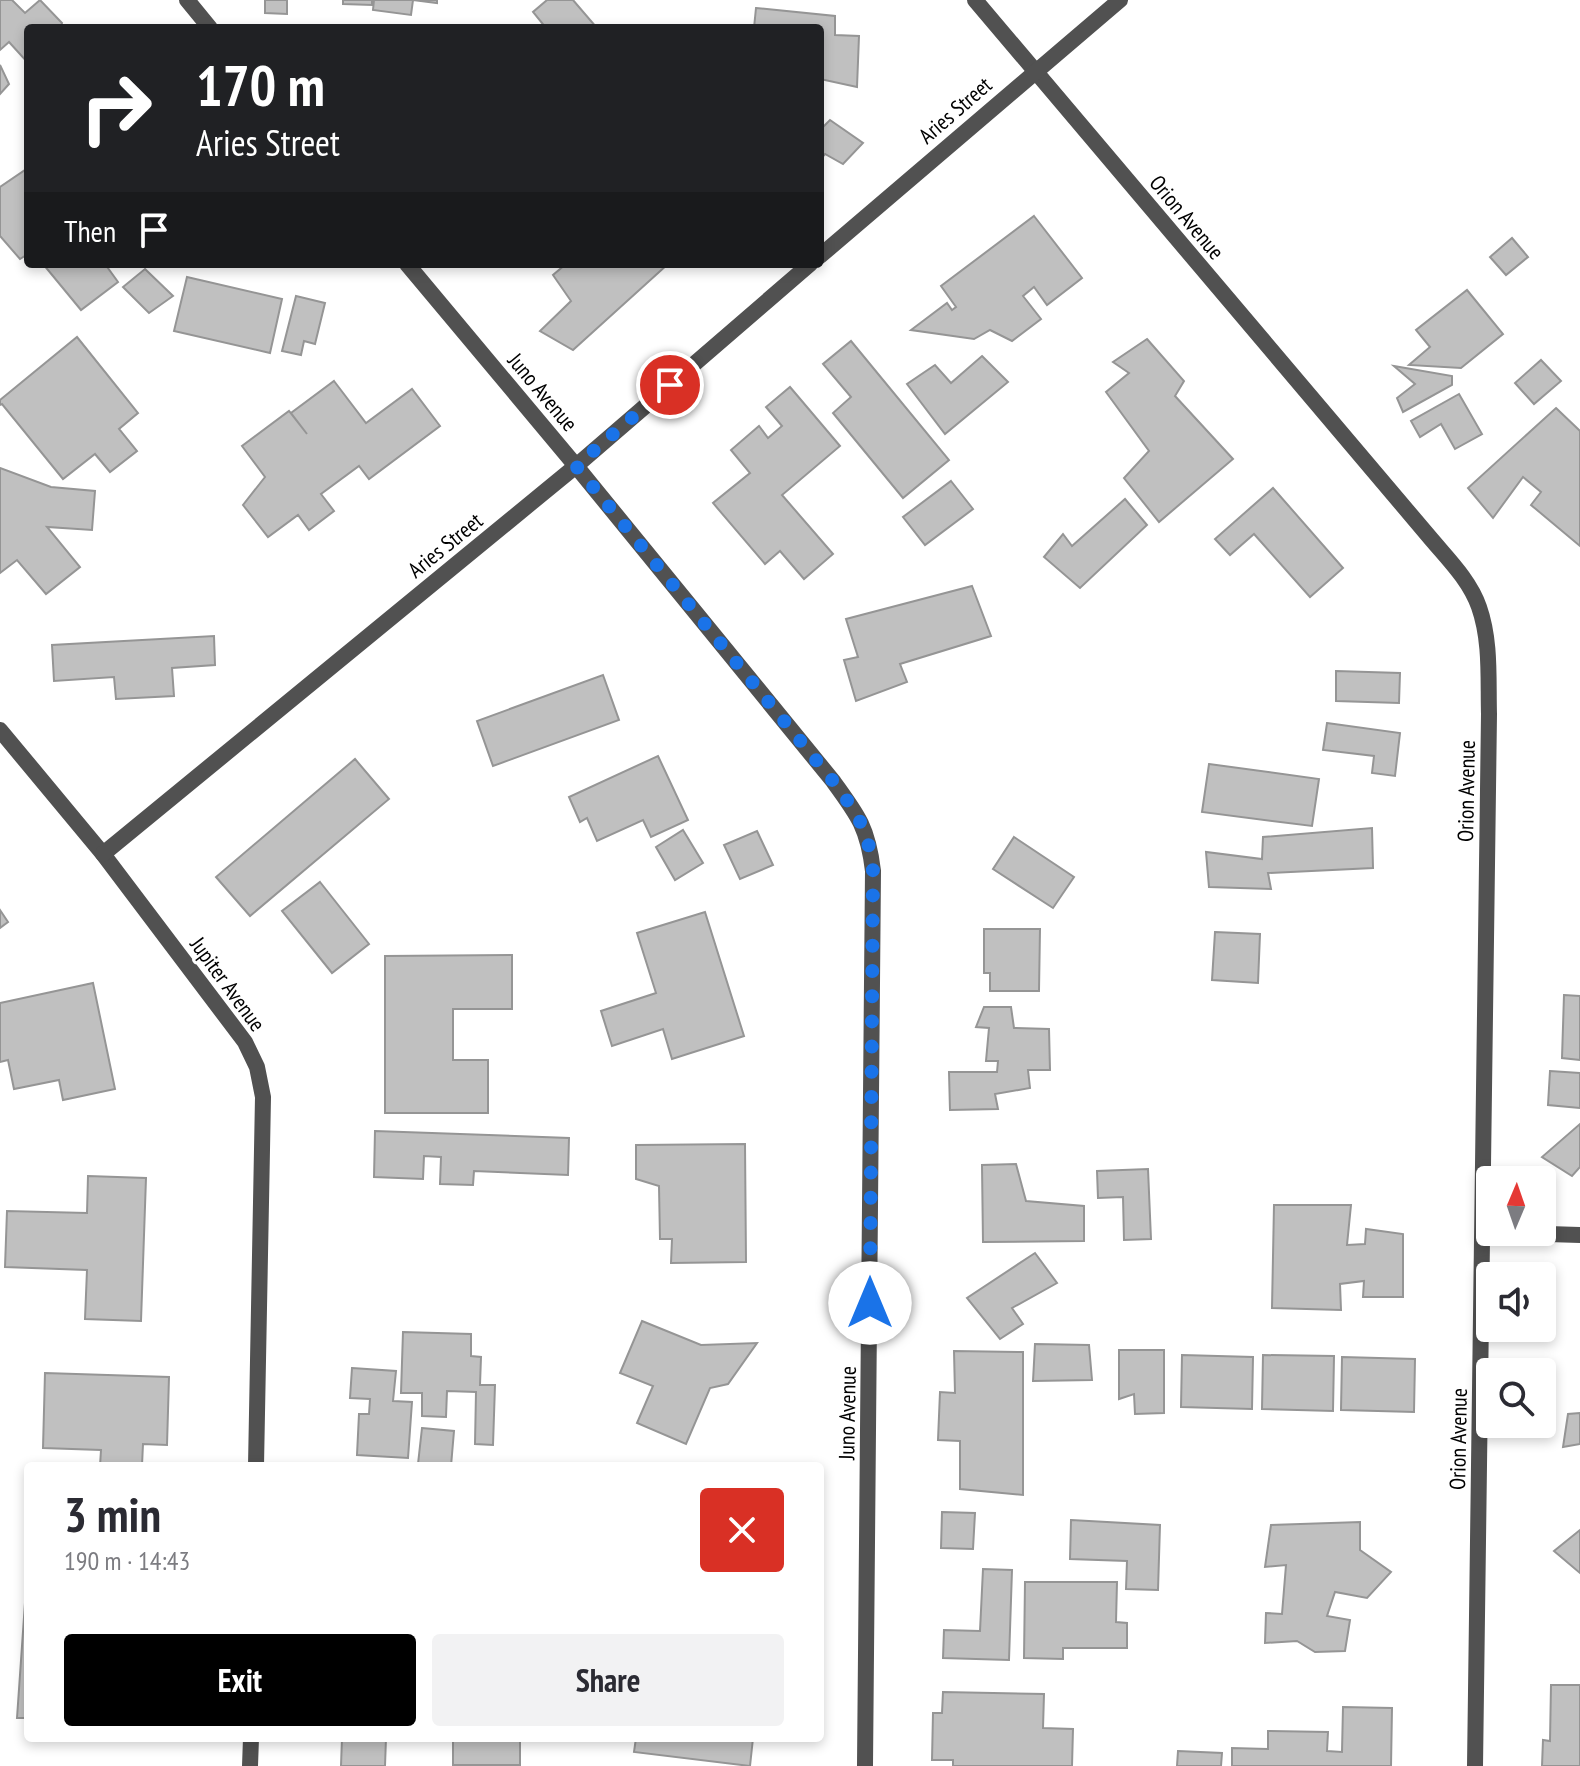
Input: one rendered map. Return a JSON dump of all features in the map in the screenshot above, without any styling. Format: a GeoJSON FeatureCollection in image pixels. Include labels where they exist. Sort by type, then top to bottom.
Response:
{"type":"FeatureCollection","features":[{"type":"Feature","properties":{"kind":"street"},"geometry":{"type":"LineString","coordinates":[[187,0],[207,24]]}},
{"type":"Feature","properties":{"kind":"street","name":"Orion Avenue"},"geometry":{"type":"LineString","coordinates":[[975,0],[1432,540],[1465,580],[1479,606],[1487,642],[1489,714],[1484,1166]]}},
{"type":"Feature","properties":{"kind":"street","name":"Aries Street"},"geometry":{"type":"LineString","coordinates":[[824,253],[1120,0]]}},
{"type":"Feature","properties":{"kind":"street","name":"Juno Avenue"},"geometry":{"type":"LineString","coordinates":[[410,268],[833,781],[862,821],[870,843],[873,871],[865,1766]]}},
{"type":"Feature","properties":{"kind":"street","name":"Aries Street"},"geometry":{"type":"LineString","coordinates":[[103,854],[576,466],[805,268]]}},
{"type":"Feature","properties":{"kind":"street","name":"Jupiter Avenue"},"geometry":{"type":"LineString","coordinates":[[0,730],[103,854],[245,1042],[257,1067],[263,1097],[263,1152],[256,1462]]}},
{"type":"Feature","properties":{"kind":"street"},"geometry":{"type":"LineString","coordinates":[[1556,1234],[1580,1235]]}},
{"type":"Feature","properties":{"kind":"street","name":"Orion Avenue"},"geometry":{"type":"LineString","coordinates":[[1475,1766],[1483,1246]]}},
{"type":"Feature","properties":{"kind":"street"},"geometry":{"type":"LineString","coordinates":[[250,1766],[251,1742]]}},
{"type":"Feature","properties":{"kind":"building"},"geometry":{"type":"Polygon","coordinates":[[[0,0],[12,0],[25,13],[40,0],[62,23],[24,24],[24,59],[9,42],[0,50],[0,0]]]}},
{"type":"Feature","properties":{"kind":"building"},"geometry":{"type":"Polygon","coordinates":[[[265,0],[287,0],[287,14],[265,13],[265,0]]]}},
{"type":"Feature","properties":{"kind":"building"},"geometry":{"type":"Polygon","coordinates":[[[343,0],[372,0],[372,5],[343,4],[343,0]]]}},
{"type":"Feature","properties":{"kind":"building"},"geometry":{"type":"Polygon","coordinates":[[[374,0],[413,0],[411,15],[373,10],[374,0]]]}},
{"type":"Feature","properties":{"kind":"building"},"geometry":{"type":"Polygon","coordinates":[[[547,0],[573,0],[594,24],[543,24],[533,12],[547,0]]]}},
{"type":"Feature","properties":{"kind":"building"},"geometry":{"type":"Polygon","coordinates":[[[756,8],[835,16],[835,35],[859,36],[857,87],[824,80],[824,24],[754,24],[756,8]]]}},
{"type":"Feature","properties":{"kind":"building"},"geometry":{"type":"Polygon","coordinates":[[[0,65],[9,84],[0,94],[0,65]]]}},
{"type":"Feature","properties":{"kind":"building"},"geometry":{"type":"Polygon","coordinates":[[[830,120],[863,143],[843,164],[824,155],[824,126],[830,120]]]}},
{"type":"Feature","properties":{"kind":"building"},"geometry":{"type":"Polygon","coordinates":[[[24,171],[24,256],[20,259],[0,236],[0,187],[24,171]]]}},
{"type":"Feature","properties":{"kind":"building"},"geometry":{"type":"Polygon","coordinates":[[[1034,216],[1082,278],[1047,305],[1034,287],[1023,296],[1041,319],[1012,341],[990,330],[974,339],[911,330],[947,303],[952,310],[956,307],[941,286],[1034,216]]]}},
{"type":"Feature","properties":{"kind":"building"},"geometry":{"type":"Polygon","coordinates":[[[1512,238],[1528,257],[1506,275],[1490,257],[1512,238]]]}},
{"type":"Feature","properties":{"kind":"building"},"geometry":{"type":"Polygon","coordinates":[[[46,268],[108,268],[118,282],[81,310],[46,268]]]}},
{"type":"Feature","properties":{"kind":"building"},"geometry":{"type":"Polygon","coordinates":[[[561,268],[664,268],[573,350],[540,331],[571,301],[553,275],[561,268]]]}},
{"type":"Feature","properties":{"kind":"building"},"geometry":{"type":"Polygon","coordinates":[[[145,269],[173,296],[149,313],[123,287],[145,269]]]}},
{"type":"Feature","properties":{"kind":"building"},"geometry":{"type":"Polygon","coordinates":[[[187,277],[282,299],[270,353],[174,331],[187,277]]]}},
{"type":"Feature","properties":{"kind":"building"},"geometry":{"type":"Polygon","coordinates":[[[1467,290],[1503,334],[1461,368],[1409,365],[1430,347],[1416,330],[1467,290]]]}},
{"type":"Feature","properties":{"kind":"building"},"geometry":{"type":"Polygon","coordinates":[[[296,296],[325,303],[315,344],[304,341],[301,355],[282,351],[296,296]]]}},
{"type":"Feature","properties":{"kind":"building"},"geometry":{"type":"Polygon","coordinates":[[[77,337],[138,413],[119,429],[137,451],[110,472],[95,454],[63,479],[0,405],[0,400],[77,337]]]}},
{"type":"Feature","properties":{"kind":"building"},"geometry":{"type":"Polygon","coordinates":[[[1147,339],[1184,381],[1175,396],[1233,459],[1159,522],[1124,478],[1149,451],[1106,392],[1129,373],[1113,362],[1147,339]]]}},
{"type":"Feature","properties":{"kind":"building"},"geometry":{"type":"Polygon","coordinates":[[[851,341],[949,460],[903,498],[833,413],[851,397],[823,364],[851,341]]]}},
{"type":"Feature","properties":{"kind":"building"},"geometry":{"type":"Polygon","coordinates":[[[982,356],[1008,382],[945,434],[907,384],[935,365],[951,383],[982,356]]]}},
{"type":"Feature","properties":{"kind":"building"},"geometry":{"type":"Polygon","coordinates":[[[1541,360],[1561,381],[1534,404],[1515,383],[1541,360]]]}},
{"type":"Feature","properties":{"kind":"building"},"geometry":{"type":"Polygon","coordinates":[[[1394,366],[1452,376],[1452,385],[1403,412],[1397,398],[1415,384],[1394,366]]]}},
{"type":"Feature","properties":{"kind":"building"},"geometry":{"type":"Polygon","coordinates":[[[334,381],[366,423],[412,389],[440,426],[369,479],[359,466],[321,494],[334,511],[309,530],[298,515],[268,537],[243,505],[265,477],[242,446],[289,411],[307,434],[291,413],[334,381]]]}},
{"type":"Feature","properties":{"kind":"building"},"geometry":{"type":"Polygon","coordinates":[[[790,387],[840,446],[782,495],[833,554],[804,579],[780,551],[765,564],[713,503],[750,473],[731,450],[759,426],[768,438],[782,426],[766,407],[790,387]]]}},
{"type":"Feature","properties":{"kind":"building"},"geometry":{"type":"Polygon","coordinates":[[[1459,394],[1482,434],[1455,449],[1441,424],[1420,437],[1411,421],[1459,394]]]}},
{"type":"Feature","properties":{"kind":"building"},"geometry":{"type":"Polygon","coordinates":[[[1556,408],[1580,431],[1580,546],[1531,505],[1541,492],[1523,477],[1493,518],[1468,488],[1556,408]]]}},
{"type":"Feature","properties":{"kind":"building"},"geometry":{"type":"Polygon","coordinates":[[[0,468],[51,487],[95,491],[92,530],[47,527],[80,567],[46,594],[17,560],[0,573],[0,468]]]}},
{"type":"Feature","properties":{"kind":"building"},"geometry":{"type":"Polygon","coordinates":[[[951,481],[973,509],[925,545],[903,517],[951,481]]]}},
{"type":"Feature","properties":{"kind":"building"},"geometry":{"type":"Polygon","coordinates":[[[1273,488],[1343,568],[1310,597],[1254,534],[1230,555],[1215,539],[1273,488]]]}},
{"type":"Feature","properties":{"kind":"building"},"geometry":{"type":"Polygon","coordinates":[[[1125,499],[1147,525],[1080,588],[1044,557],[1063,534],[1072,546],[1125,499]]]}},
{"type":"Feature","properties":{"kind":"building"},"geometry":{"type":"Polygon","coordinates":[[[972,586],[991,636],[900,664],[907,682],[856,701],[844,660],[858,657],[846,619],[972,586]]]}},
{"type":"Feature","properties":{"kind":"building"},"geometry":{"type":"Polygon","coordinates":[[[214,636],[215,665],[172,668],[174,696],[116,699],[114,677],[54,681],[52,645],[214,636]]]}},
{"type":"Feature","properties":{"kind":"building"},"geometry":{"type":"Polygon","coordinates":[[[1336,671],[1400,673],[1399,703],[1336,701],[1336,671]]]}},
{"type":"Feature","properties":{"kind":"building"},"geometry":{"type":"Polygon","coordinates":[[[603,675],[619,720],[493,766],[477,721],[603,675]]]}},
{"type":"Feature","properties":{"kind":"building"},"geometry":{"type":"Polygon","coordinates":[[[1327,723],[1400,733],[1395,776],[1372,773],[1374,756],[1323,750],[1327,723]]]}},
{"type":"Feature","properties":{"kind":"building"},"geometry":{"type":"Polygon","coordinates":[[[658,756],[688,820],[651,837],[643,820],[597,841],[587,818],[580,822],[569,797],[658,756]]]}},
{"type":"Feature","properties":{"kind":"building"},"geometry":{"type":"Polygon","coordinates":[[[355,759],[389,799],[250,916],[216,877],[355,759]]]}},
{"type":"Feature","properties":{"kind":"building"},"geometry":{"type":"Polygon","coordinates":[[[1209,764],[1319,779],[1312,826],[1202,812],[1209,764]]]}},
{"type":"Feature","properties":{"kind":"building"},"geometry":{"type":"Polygon","coordinates":[[[1372,828],[1373,868],[1268,873],[1271,889],[1209,887],[1206,852],[1262,859],[1263,837],[1372,828]]]}},
{"type":"Feature","properties":{"kind":"building"},"geometry":{"type":"Polygon","coordinates":[[[683,830],[703,863],[675,880],[656,847],[683,830]]]}},
{"type":"Feature","properties":{"kind":"building"},"geometry":{"type":"Polygon","coordinates":[[[757,831],[773,865],[740,879],[724,845],[757,831]]]}},
{"type":"Feature","properties":{"kind":"building"},"geometry":{"type":"Polygon","coordinates":[[[1014,837],[1074,877],[1053,908],[993,869],[1014,837]]]}},
{"type":"Feature","properties":{"kind":"building"},"geometry":{"type":"Polygon","coordinates":[[[320,882],[369,944],[332,973],[282,911],[320,882]]]}},
{"type":"Feature","properties":{"kind":"building"},"geometry":{"type":"Polygon","coordinates":[[[0,910],[8,922],[0,928],[0,910]]]}},
{"type":"Feature","properties":{"kind":"building"},"geometry":{"type":"Polygon","coordinates":[[[705,912],[744,1036],[672,1059],[663,1029],[612,1046],[601,1011],[656,993],[637,933],[705,912]]]}},
{"type":"Feature","properties":{"kind":"building"},"geometry":{"type":"Polygon","coordinates":[[[984,929],[1040,929],[1039,991],[990,991],[990,973],[984,973],[984,929]]]}},
{"type":"Feature","properties":{"kind":"building"},"geometry":{"type":"Polygon","coordinates":[[[1215,932],[1260,934],[1258,983],[1212,980],[1215,932]]]}},
{"type":"Feature","properties":{"kind":"building"},"geometry":{"type":"Polygon","coordinates":[[[512,955],[512,1009],[453,1009],[453,1060],[488,1060],[488,1113],[385,1113],[385,956],[512,955]]]}},
{"type":"Feature","properties":{"kind":"building"},"geometry":{"type":"Polygon","coordinates":[[[93,983],[115,1089],[63,1100],[59,1080],[14,1089],[8,1060],[0,1062],[0,1003],[93,983]]]}},
{"type":"Feature","properties":{"kind":"building"},"geometry":{"type":"Polygon","coordinates":[[[1564,995],[1580,996],[1580,1060],[1562,1058],[1564,995]]]}},
{"type":"Feature","properties":{"kind":"building"},"geometry":{"type":"Polygon","coordinates":[[[984,1007],[1011,1007],[1014,1028],[1049,1029],[1050,1070],[1028,1070],[1030,1088],[995,1094],[998,1109],[950,1110],[949,1072],[997,1072],[998,1061],[986,1061],[989,1028],[976,1027],[984,1007]]]}},
{"type":"Feature","properties":{"kind":"building"},"geometry":{"type":"Polygon","coordinates":[[[1550,1071],[1580,1073],[1580,1108],[1548,1105],[1550,1071]]]}},
{"type":"Feature","properties":{"kind":"building"},"geometry":{"type":"Polygon","coordinates":[[[1580,1124],[1580,1167],[1572,1176],[1542,1157],[1580,1124]]]}},
{"type":"Feature","properties":{"kind":"building"},"geometry":{"type":"Polygon","coordinates":[[[375,1131],[569,1138],[568,1175],[474,1171],[473,1185],[440,1184],[441,1157],[424,1156],[423,1179],[374,1177],[375,1131]]]}},
{"type":"Feature","properties":{"kind":"building"},"geometry":{"type":"Polygon","coordinates":[[[745,1144],[746,1262],[671,1263],[672,1239],[660,1239],[659,1186],[636,1179],[636,1145],[745,1144]]]}},
{"type":"Feature","properties":{"kind":"building"},"geometry":{"type":"Polygon","coordinates":[[[1016,1164],[1026,1201],[1084,1206],[1084,1241],[983,1242],[982,1165],[1016,1164]]]}},
{"type":"Feature","properties":{"kind":"building"},"geometry":{"type":"Polygon","coordinates":[[[1148,1169],[1151,1239],[1124,1240],[1123,1197],[1098,1198],[1097,1171],[1148,1169]]]}},
{"type":"Feature","properties":{"kind":"building"},"geometry":{"type":"Polygon","coordinates":[[[88,1176],[146,1178],[141,1321],[85,1319],[87,1270],[5,1267],[7,1211],[87,1213],[88,1176]]]}},
{"type":"Feature","properties":{"kind":"building"},"geometry":{"type":"Polygon","coordinates":[[[1274,1205],[1351,1205],[1347,1245],[1365,1244],[1366,1229],[1403,1234],[1403,1297],[1363,1297],[1364,1281],[1340,1284],[1341,1310],[1272,1308],[1274,1205]]]}},
{"type":"Feature","properties":{"kind":"building"},"geometry":{"type":"Polygon","coordinates":[[[1035,1253],[1057,1283],[1012,1308],[1023,1324],[1000,1339],[967,1298],[1035,1253]]]}},
{"type":"Feature","properties":{"kind":"building"},"geometry":{"type":"Polygon","coordinates":[[[642,1321],[701,1345],[757,1343],[728,1384],[710,1388],[686,1444],[637,1423],[653,1386],[620,1373],[642,1321]]]}},
{"type":"Feature","properties":{"kind":"building"},"geometry":{"type":"Polygon","coordinates":[[[403,1332],[471,1334],[471,1356],[481,1357],[480,1385],[495,1385],[493,1445],[475,1444],[476,1392],[447,1391],[446,1417],[422,1416],[422,1393],[401,1393],[403,1332]]]}},
{"type":"Feature","properties":{"kind":"building"},"geometry":{"type":"Polygon","coordinates":[[[1035,1344],[1089,1345],[1092,1380],[1033,1381],[1035,1344]]]}},
{"type":"Feature","properties":{"kind":"building"},"geometry":{"type":"Polygon","coordinates":[[[1119,1350],[1164,1350],[1164,1413],[1135,1414],[1134,1394],[1119,1399],[1119,1350]]]}},
{"type":"Feature","properties":{"kind":"building"},"geometry":{"type":"Polygon","coordinates":[[[954,1351],[1023,1352],[1023,1495],[960,1489],[960,1441],[938,1440],[940,1392],[955,1393],[954,1351]]]}},
{"type":"Feature","properties":{"kind":"building"},"geometry":{"type":"Polygon","coordinates":[[[1182,1355],[1253,1357],[1252,1409],[1181,1407],[1182,1355]]]}},
{"type":"Feature","properties":{"kind":"building"},"geometry":{"type":"Polygon","coordinates":[[[1263,1355],[1334,1356],[1333,1411],[1262,1409],[1263,1355]]]}},
{"type":"Feature","properties":{"kind":"building"},"geometry":{"type":"Polygon","coordinates":[[[1342,1357],[1415,1359],[1414,1412],[1341,1410],[1342,1357]]]}},
{"type":"Feature","properties":{"kind":"building"},"geometry":{"type":"Polygon","coordinates":[[[352,1368],[396,1371],[393,1401],[412,1402],[408,1458],[357,1455],[359,1414],[369,1414],[370,1399],[350,1398],[352,1368]]]}},
{"type":"Feature","properties":{"kind":"building"},"geometry":{"type":"Polygon","coordinates":[[[45,1373],[169,1377],[167,1445],[143,1444],[142,1462],[100,1462],[101,1450],[43,1448],[45,1373]]]}},
{"type":"Feature","properties":{"kind":"building"},"geometry":{"type":"Polygon","coordinates":[[[1580,1413],[1580,1444],[1563,1447],[1568,1414],[1580,1413]]]}},
{"type":"Feature","properties":{"kind":"building"},"geometry":{"type":"Polygon","coordinates":[[[422,1428],[454,1431],[451,1462],[418,1462],[422,1428]]]}},
{"type":"Feature","properties":{"kind":"building"},"geometry":{"type":"Polygon","coordinates":[[[942,1512],[975,1513],[973,1549],[941,1548],[942,1512]]]}},
{"type":"Feature","properties":{"kind":"building"},"geometry":{"type":"Polygon","coordinates":[[[1071,1520],[1160,1525],[1158,1590],[1126,1589],[1127,1561],[1070,1559],[1071,1520]]]}},
{"type":"Feature","properties":{"kind":"building"},"geometry":{"type":"Polygon","coordinates":[[[1360,1522],[1360,1550],[1391,1572],[1367,1598],[1335,1592],[1327,1616],[1350,1620],[1345,1651],[1315,1652],[1297,1641],[1265,1643],[1266,1613],[1282,1614],[1286,1565],[1265,1567],[1271,1525],[1360,1522]]]}},
{"type":"Feature","properties":{"kind":"building"},"geometry":{"type":"Polygon","coordinates":[[[1580,1530],[1580,1573],[1554,1551],[1580,1530]]]}},
{"type":"Feature","properties":{"kind":"building"},"geometry":{"type":"Polygon","coordinates":[[[983,1569],[1012,1570],[1009,1660],[943,1658],[944,1630],[980,1631],[983,1569]]]}},
{"type":"Feature","properties":{"kind":"building"},"geometry":{"type":"Polygon","coordinates":[[[1025,1582],[1117,1582],[1116,1622],[1127,1623],[1127,1648],[1063,1648],[1063,1659],[1024,1658],[1025,1582]]]}},
{"type":"Feature","properties":{"kind":"building"},"geometry":{"type":"Polygon","coordinates":[[[24,1617],[24,1718],[17,1718],[24,1617]]]}},
{"type":"Feature","properties":{"kind":"building"},"geometry":{"type":"Polygon","coordinates":[[[1551,1685],[1580,1685],[1580,1766],[1542,1766],[1543,1740],[1550,1741],[1551,1685]]]}},
{"type":"Feature","properties":{"kind":"building"},"geometry":{"type":"Polygon","coordinates":[[[943,1692],[1044,1694],[1043,1728],[1073,1729],[1072,1766],[953,1766],[953,1760],[932,1760],[933,1713],[942,1713],[943,1692]]]}},
{"type":"Feature","properties":{"kind":"building"},"geometry":{"type":"Polygon","coordinates":[[[1343,1707],[1392,1708],[1391,1766],[1232,1766],[1232,1748],[1268,1749],[1268,1731],[1328,1732],[1327,1751],[1342,1752],[1343,1707]]]}},
{"type":"Feature","properties":{"kind":"building"},"geometry":{"type":"Polygon","coordinates":[[[342,1742],[386,1742],[385,1766],[341,1766],[342,1742]]]}},
{"type":"Feature","properties":{"kind":"building"},"geometry":{"type":"Polygon","coordinates":[[[453,1742],[520,1742],[520,1765],[453,1765],[453,1742]]]}},
{"type":"Feature","properties":{"kind":"building"},"geometry":{"type":"Polygon","coordinates":[[[635,1742],[753,1742],[750,1766],[634,1752],[635,1742]]]}},
{"type":"Feature","properties":{"kind":"building"},"geometry":{"type":"Polygon","coordinates":[[[1178,1751],[1222,1753],[1221,1766],[1177,1766],[1178,1751]]]}},
{"type":"Feature","properties":{"kind":"route"},"geometry":{"type":"LineString","coordinates":[[670,385],[576,466],[833,781],[862,821],[870,843],[873,871],[870,1303]]}}]}
